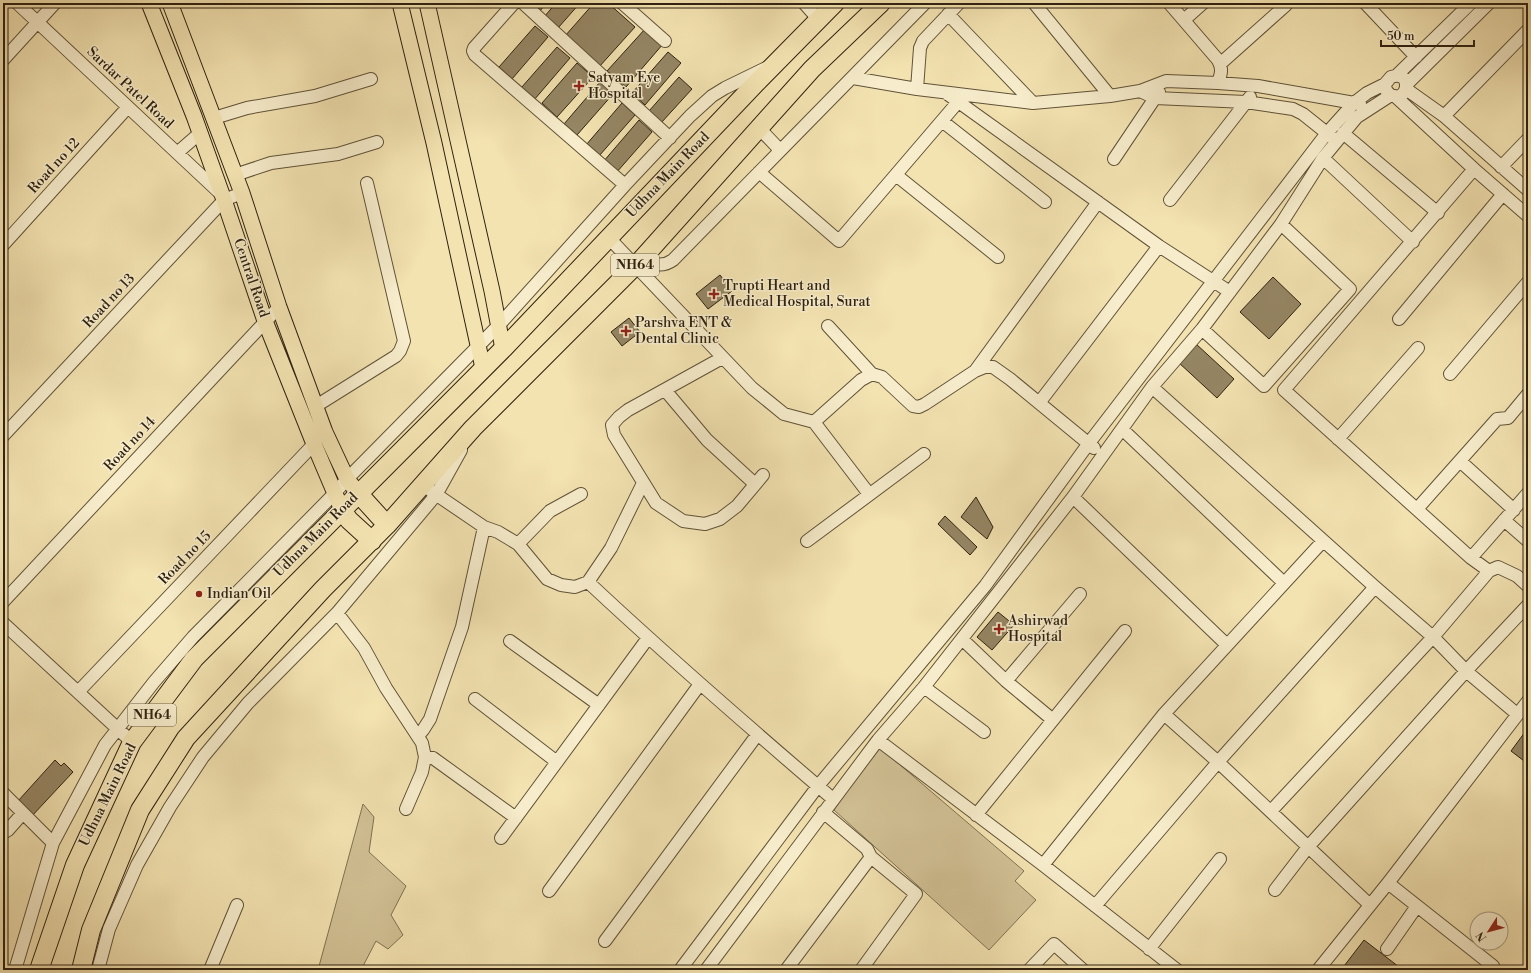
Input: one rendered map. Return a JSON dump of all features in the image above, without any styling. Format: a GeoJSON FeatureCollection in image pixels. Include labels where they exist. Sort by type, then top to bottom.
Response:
{"type":"FeatureCollection","features":[{"type":"Feature","properties":{"kind":"highway","name":"Udhna Main Road"},"geometry":{"type":"LineString","coordinates":[[39,970],[75,866],[132,742],[194,659],[338,502],[358,493],[503,349],[835,3]]}},
{"type":"Feature","properties":{"kind":"highway","name":"NH64"},"geometry":{"type":"LineString","coordinates":[[81,970],[91,930],[140,810],[186,738],[323,589],[387,525],[429,490],[473,428],[638,263],[812,69],[881,3]]}},
{"type":"Feature","properties":{"kind":"highway"},"geometry":{"type":"LineString","coordinates":[[358,493],[387,525]]}},
{"type":"Feature","properties":{"kind":"highway","name":"Central Road"},"geometry":{"type":"LineString","coordinates":[[338,502],[349,520],[372,541]]}},
{"type":"Feature","properties":{"kind":"main road","name":"Central Road"},"geometry":{"type":"LineString","coordinates":[[149,3],[200,134],[265,321],[338,502]]}},
{"type":"Feature","properties":{"kind":"main road","name":"Central Road"},"geometry":{"type":"LineString","coordinates":[[170,3],[242,193],[278,306],[325,432],[347,479],[358,493]]}},
{"type":"Feature","properties":{"kind":"main road"},"geometry":{"type":"LineString","coordinates":[[400,3],[434,143],[483,368]]}},
{"type":"Feature","properties":{"kind":"main road"},"geometry":{"type":"LineString","coordinates":[[426,3],[499,325],[503,349]]}},
{"type":"Feature","properties":{"kind":"street","name":"Sardar Patel Road"},"geometry":{"type":"LineString","coordinates":[[16,3],[177,153],[223,198]]}},
{"type":"Feature","properties":{"kind":"street"},"geometry":{"type":"LineString","coordinates":[[3,60],[55,3]]}},
{"type":"Feature","properties":{"kind":"street"},"geometry":{"type":"LineString","coordinates":[[514,3],[474,48],[473,51],[475,56],[625,185]]}},
{"type":"Feature","properties":{"kind":"street"},"geometry":{"type":"LineString","coordinates":[[523,3],[670,138]]}},
{"type":"Feature","properties":{"kind":"street"},"geometry":{"type":"LineString","coordinates":[[622,3],[665,41]]}},
{"type":"Feature","properties":{"kind":"street"},"geometry":{"type":"LineString","coordinates":[[804,3],[819,20]]}},
{"type":"Feature","properties":{"kind":"street"},"geometry":{"type":"LineString","coordinates":[[638,263],[662,265],[673,260],[925,3]]}},
{"type":"Feature","properties":{"kind":"street"},"geometry":{"type":"LineString","coordinates":[[917,89],[920,48],[923,41],[959,3]]}},
{"type":"Feature","properties":{"kind":"street"},"geometry":{"type":"LineString","coordinates":[[1034,3],[1110,96]]}},
{"type":"Feature","properties":{"kind":"street"},"geometry":{"type":"LineString","coordinates":[[1169,3],[1220,64],[1222,72],[1218,83]]}},
{"type":"Feature","properties":{"kind":"street"},"geometry":{"type":"LineString","coordinates":[[1184,20],[1203,3]]}},
{"type":"Feature","properties":{"kind":"street"},"geometry":{"type":"LineString","coordinates":[[1366,3],[1416,57]]}},
{"type":"Feature","properties":{"kind":"street"},"geometry":{"type":"LineString","coordinates":[[1470,3],[1397,75],[1388,78],[1385,84],[1386,91],[1528,216]]}},
{"type":"Feature","properties":{"kind":"street"},"geometry":{"type":"LineString","coordinates":[[680,970],[818,786],[985,586],[1089,443],[1213,281],[1336,135],[1371,107],[1393,96],[1402,95],[1406,87],[1489,3]]}},
{"type":"Feature","properties":{"kind":"street"},"geometry":{"type":"LineString","coordinates":[[1220,64],[1286,5]]}},
{"type":"Feature","properties":{"kind":"street"},"geometry":{"type":"LineString","coordinates":[[948,14],[1033,102]]}},
{"type":"Feature","properties":{"kind":"street"},"geometry":{"type":"LineString","coordinates":[[1444,116],[1528,30]]}},
{"type":"Feature","properties":{"kind":"street"},"geometry":{"type":"LineString","coordinates":[[15,970],[54,843],[105,745],[154,682],[193,637],[338,502],[347,479],[499,325],[625,185],[690,116],[712,96],[776,63]]}},
{"type":"Feature","properties":{"kind":"street"},"geometry":{"type":"LineString","coordinates":[[1397,75],[1405,80],[1406,87],[1444,116],[1528,190]]}},
{"type":"Feature","properties":{"kind":"street"},"geometry":{"type":"LineString","coordinates":[[853,78],[917,89],[1033,102],[1110,96],[1140,91],[1166,81],[1218,83],[1258,86],[1371,107]]}},
{"type":"Feature","properties":{"kind":"street"},"geometry":{"type":"LineString","coordinates":[[214,118],[247,108],[316,96],[371,79]]}},
{"type":"Feature","properties":{"kind":"street"},"geometry":{"type":"LineString","coordinates":[[1114,160],[1166,81]]}},
{"type":"Feature","properties":{"kind":"street"},"geometry":{"type":"LineString","coordinates":[[706,970],[878,740],[962,639],[1073,497],[1152,388],[1202,329],[1281,224],[1323,158],[1354,103],[1367,93],[1385,84]]}},
{"type":"Feature","properties":{"kind":"street"},"geometry":{"type":"LineString","coordinates":[[1170,200],[1258,86]]}},
{"type":"Feature","properties":{"kind":"street"},"geometry":{"type":"LineString","coordinates":[[1140,91],[1155,98],[1246,102],[1293,109],[1336,135],[1438,213]]}},
{"type":"Feature","properties":{"kind":"street"},"geometry":{"type":"LineString","coordinates":[[944,92],[1159,246],[1230,292]]}},
{"type":"Feature","properties":{"kind":"street"},"geometry":{"type":"LineString","coordinates":[[759,172],[839,241],[958,102]]}},
{"type":"Feature","properties":{"kind":"street","name":"Road no 12"},"geometry":{"type":"LineString","coordinates":[[3,245],[128,107]]}},
{"type":"Feature","properties":{"kind":"street"},"geometry":{"type":"LineString","coordinates":[[942,120],[1045,202]]}},
{"type":"Feature","properties":{"kind":"street"},"geometry":{"type":"LineString","coordinates":[[759,128],[780,150]]}},
{"type":"Feature","properties":{"kind":"street"},"geometry":{"type":"LineString","coordinates":[[177,153],[200,134]]}},
{"type":"Feature","properties":{"kind":"street"},"geometry":{"type":"LineString","coordinates":[[1501,167],[1528,139]]}},
{"type":"Feature","properties":{"kind":"street"},"geometry":{"type":"LineString","coordinates":[[235,175],[271,163],[338,154],[377,142]]}},
{"type":"Feature","properties":{"kind":"street"},"geometry":{"type":"LineString","coordinates":[[1323,158],[1413,242]]}},
{"type":"Feature","properties":{"kind":"street"},"geometry":{"type":"LineString","coordinates":[[1474,169],[1438,213],[1284,390],[1471,558],[1489,571]]}},
{"type":"Feature","properties":{"kind":"street"},"geometry":{"type":"LineString","coordinates":[[896,175],[998,257]]}},
{"type":"Feature","properties":{"kind":"street"},"geometry":{"type":"LineString","coordinates":[[316,406],[396,356],[404,341],[367,184]]}},
{"type":"Feature","properties":{"kind":"street","name":"Road no 13"},"geometry":{"type":"LineString","coordinates":[[3,436],[223,198],[242,193]]}},
{"type":"Feature","properties":{"kind":"street"},"geometry":{"type":"LineString","coordinates":[[1399,319],[1503,194]]}},
{"type":"Feature","properties":{"kind":"street"},"geometry":{"type":"LineString","coordinates":[[975,371],[1098,202]]}},
{"type":"Feature","properties":{"kind":"street"},"geometry":{"type":"LineString","coordinates":[[1202,329],[1264,386],[1350,289],[1281,224]]}},
{"type":"Feature","properties":{"kind":"street"},"geometry":{"type":"LineString","coordinates":[[609,238],[638,263],[722,358],[752,388],[784,414],[814,422],[869,494]]}},
{"type":"Feature","properties":{"kind":"street"},"geometry":{"type":"LineString","coordinates":[[1039,403],[1159,246]]}},
{"type":"Feature","properties":{"kind":"street"},"geometry":{"type":"LineString","coordinates":[[1450,374],[1528,282]]}},
{"type":"Feature","properties":{"kind":"street","name":"Road no 14"},"geometry":{"type":"LineString","coordinates":[[3,602],[278,306]]}},
{"type":"Feature","properties":{"kind":"street"},"geometry":{"type":"LineString","coordinates":[[828,326],[872,374],[882,377],[913,406],[919,407],[925,404],[975,371],[985,367],[993,367],[1010,379],[1102,455]]}},
{"type":"Feature","properties":{"kind":"street"},"geometry":{"type":"LineString","coordinates":[[1338,439],[1418,348]]}},
{"type":"Feature","properties":{"kind":"street"},"geometry":{"type":"LineString","coordinates":[[665,390],[707,440],[759,480],[737,506],[720,519],[705,524],[683,521],[656,503],[614,435],[612,424],[628,410],[722,358]]}},
{"type":"Feature","properties":{"kind":"street"},"geometry":{"type":"LineString","coordinates":[[814,422],[861,380],[872,374]]}},
{"type":"Feature","properties":{"kind":"street"},"geometry":{"type":"LineString","coordinates":[[1152,388],[1433,637],[1466,671],[1517,714]]}},
{"type":"Feature","properties":{"kind":"street"},"geometry":{"type":"LineString","coordinates":[[1417,509],[1497,419],[1508,418],[1528,394]]}},
{"type":"Feature","properties":{"kind":"street"},"geometry":{"type":"LineString","coordinates":[[1122,429],[1284,583]]}},
{"type":"Feature","properties":{"kind":"street","name":"Road no 15"},"geometry":{"type":"LineString","coordinates":[[78,692],[314,444]]}},
{"type":"Feature","properties":{"kind":"street"},"geometry":{"type":"LineString","coordinates":[[807,541],[924,454]]}},
{"type":"Feature","properties":{"kind":"street"},"geometry":{"type":"LineString","coordinates":[[1460,461],[1514,510]]}},
{"type":"Feature","properties":{"kind":"street"},"geometry":{"type":"LineString","coordinates":[[98,970],[109,929],[137,864],[170,807],[203,757],[248,703],[337,614],[429,490],[484,528],[498,532],[518,544],[547,579],[561,585],[575,587],[588,582],[611,548],[643,483]]}},
{"type":"Feature","properties":{"kind":"street"},"geometry":{"type":"LineString","coordinates":[[1471,558],[1528,493]]}},
{"type":"Feature","properties":{"kind":"street"},"geometry":{"type":"LineString","coordinates":[[518,544],[550,511],[581,494]]}},
{"type":"Feature","properties":{"kind":"street"},"geometry":{"type":"LineString","coordinates":[[1073,497],[1227,645]]}},
{"type":"Feature","properties":{"kind":"street"},"geometry":{"type":"LineString","coordinates":[[1504,520],[1528,541]]}},
{"type":"Feature","properties":{"kind":"street"},"geometry":{"type":"LineString","coordinates":[[418,736],[430,720],[462,627],[484,528]]}},
{"type":"Feature","properties":{"kind":"street"},"geometry":{"type":"LineString","coordinates":[[1043,865],[1164,714],[1323,541]]}},
{"type":"Feature","properties":{"kind":"street"},"geometry":{"type":"LineString","coordinates":[[1271,812],[1433,637],[1489,571],[1498,567],[1517,576],[1528,586]]}},
{"type":"Feature","properties":{"kind":"street"},"geometry":{"type":"LineString","coordinates":[[588,582],[648,638],[757,735],[833,799]]}},
{"type":"Feature","properties":{"kind":"street"},"geometry":{"type":"LineString","coordinates":[[1095,906],[1218,762],[1375,587]]}},
{"type":"Feature","properties":{"kind":"street"},"geometry":{"type":"LineString","coordinates":[[1006,681],[1080,594]]}},
{"type":"Feature","properties":{"kind":"street"},"geometry":{"type":"LineString","coordinates":[[1275,890],[1308,846],[1466,671],[1528,605]]}},
{"type":"Feature","properties":{"kind":"street"},"geometry":{"type":"LineString","coordinates":[[337,614],[364,648],[386,688],[422,743],[425,757],[422,772],[406,808]]}},
{"type":"Feature","properties":{"kind":"street"},"geometry":{"type":"LineString","coordinates":[[3,623],[132,742]]}},
{"type":"Feature","properties":{"kind":"street"},"geometry":{"type":"LineString","coordinates":[[976,815],[1125,631]]}},
{"type":"Feature","properties":{"kind":"street"},"geometry":{"type":"LineString","coordinates":[[501,838],[648,638]]}},
{"type":"Feature","properties":{"kind":"street"},"geometry":{"type":"LineString","coordinates":[[962,639],[1006,681],[1054,720]]}},
{"type":"Feature","properties":{"kind":"street"},"geometry":{"type":"LineString","coordinates":[[510,641],[599,705]]}},
{"type":"Feature","properties":{"kind":"street"},"geometry":{"type":"LineString","coordinates":[[549,891],[700,684]]}},
{"type":"Feature","properties":{"kind":"street"},"geometry":{"type":"LineString","coordinates":[[924,686],[984,732]]}},
{"type":"Feature","properties":{"kind":"street"},"geometry":{"type":"LineString","coordinates":[[475,699],[557,762]]}},
{"type":"Feature","properties":{"kind":"street"},"geometry":{"type":"LineString","coordinates":[[1318,970],[1388,883],[1528,701]]}},
{"type":"Feature","properties":{"kind":"street"},"geometry":{"type":"LineString","coordinates":[[1164,714],[1218,762],[1370,905]]}},
{"type":"Feature","properties":{"kind":"street"},"geometry":{"type":"LineString","coordinates":[[605,941],[757,735]]}},
{"type":"Feature","properties":{"kind":"street"},"geometry":{"type":"LineString","coordinates":[[878,740],[1043,865],[1177,970]]}},
{"type":"Feature","properties":{"kind":"street"},"geometry":{"type":"LineString","coordinates":[[425,757],[433,758],[516,818]]}},
{"type":"Feature","properties":{"kind":"street"},"geometry":{"type":"LineString","coordinates":[[3,793],[54,843]]}},
{"type":"Feature","properties":{"kind":"street"},"geometry":{"type":"LineString","coordinates":[[3,833],[8,830],[23,812]]}},
{"type":"Feature","properties":{"kind":"street"},"geometry":{"type":"LineString","coordinates":[[823,812],[867,849],[871,857],[916,894],[861,970]]}},
{"type":"Feature","properties":{"kind":"street"},"geometry":{"type":"LineString","coordinates":[[786,970],[871,857]]}},
{"type":"Feature","properties":{"kind":"street"},"geometry":{"type":"LineString","coordinates":[[1149,949],[1220,859]]}},
{"type":"Feature","properties":{"kind":"street"},"geometry":{"type":"LineString","coordinates":[[1388,883],[1493,966]]}},
{"type":"Feature","properties":{"kind":"street"},"geometry":{"type":"LineString","coordinates":[[210,970],[237,905]]}},
{"type":"Feature","properties":{"kind":"street"},"geometry":{"type":"LineString","coordinates":[[1387,949],[1417,906]]}},
{"type":"Feature","properties":{"kind":"street"},"geometry":{"type":"LineString","coordinates":[[1029,970],[1054,944],[1083,970]]}},
{"type":"Feature","properties":{"kind":"shaded area"},"geometry":{"type":"Polygon","coordinates":[[[878,746],[1024,871],[1015,881],[1036,900],[989,950],[834,810],[878,746]]]}},
{"type":"Feature","properties":{"kind":"shaded area"},"geometry":{"type":"Polygon","coordinates":[[[363,804],[374,817],[369,852],[406,886],[391,915],[403,935],[388,949],[376,941],[361,970],[318,970],[363,804]]]}},
{"type":"Feature","properties":{"kind":"building"},"geometry":{"type":"Polygon","coordinates":[[[531,3],[546,3],[540,11],[531,3]]]}},
{"type":"Feature","properties":{"kind":"building"},"geometry":{"type":"Polygon","coordinates":[[[556,3],[580,3],[558,28],[544,17],[556,3]]]}},
{"type":"Feature","properties":{"kind":"building"},"geometry":{"type":"Polygon","coordinates":[[[594,3],[608,3],[635,27],[599,67],[565,36],[594,3]]]}},
{"type":"Feature","properties":{"kind":"building"},"geometry":{"type":"Polygon","coordinates":[[[535,26],[548,37],[512,79],[499,67],[535,26]]]}},
{"type":"Feature","properties":{"kind":"building"},"geometry":{"type":"Polygon","coordinates":[[[645,29],[663,44],[626,87],[607,71],[645,29]]]}},
{"type":"Feature","properties":{"kind":"building"},"geometry":{"type":"Polygon","coordinates":[[[557,47],[570,58],[534,100],[521,88],[557,47]]]}},
{"type":"Feature","properties":{"kind":"building"},"geometry":{"type":"Polygon","coordinates":[[[668,52],[681,63],[645,105],[632,93],[668,52]]]}},
{"type":"Feature","properties":{"kind":"building"},"geometry":{"type":"Polygon","coordinates":[[[577,63],[593,77],[557,117],[542,103],[577,63]]]}},
{"type":"Feature","properties":{"kind":"building"},"geometry":{"type":"Polygon","coordinates":[[[679,77],[692,89],[661,123],[649,111],[679,77]]]}},
{"type":"Feature","properties":{"kind":"building"},"geometry":{"type":"Polygon","coordinates":[[[600,82],[613,94],[577,135],[564,124],[600,82]]]}},
{"type":"Feature","properties":{"kind":"building"},"geometry":{"type":"Polygon","coordinates":[[[622,103],[635,115],[599,156],[586,145],[622,103]]]}},
{"type":"Feature","properties":{"kind":"building"},"geometry":{"type":"Polygon","coordinates":[[[639,120],[652,132],[616,173],[603,162],[639,120]]]}},
{"type":"Feature","properties":{"kind":"building"},"geometry":{"type":"Polygon","coordinates":[[[720,275],[732,291],[708,309],[696,294],[720,275]]]}},
{"type":"Feature","properties":{"kind":"building"},"geometry":{"type":"Polygon","coordinates":[[[1273,277],[1301,304],[1269,339],[1240,312],[1273,277]]]}},
{"type":"Feature","properties":{"kind":"building"},"geometry":{"type":"Polygon","coordinates":[[[629,318],[640,332],[622,346],[611,332],[629,318]]]}},
{"type":"Feature","properties":{"kind":"building"},"geometry":{"type":"Polygon","coordinates":[[[1195,343],[1234,379],[1217,398],[1178,362],[1195,343]]]}},
{"type":"Feature","properties":{"kind":"building"},"geometry":{"type":"Polygon","coordinates":[[[976,497],[993,527],[987,539],[961,517],[976,497]]]}},
{"type":"Feature","properties":{"kind":"building"},"geometry":{"type":"Polygon","coordinates":[[[945,516],[977,547],[970,555],[938,524],[945,516]]]}},
{"type":"Feature","properties":{"kind":"building"},"geometry":{"type":"Polygon","coordinates":[[[998,612],[1014,625],[992,650],[977,637],[998,612]]]}},
{"type":"Feature","properties":{"kind":"building"},"geometry":{"type":"Polygon","coordinates":[[[1528,728],[1528,764],[1511,751],[1528,728]]]}},
{"type":"Feature","properties":{"kind":"building"},"geometry":{"type":"Polygon","coordinates":[[[55,760],[61,766],[64,763],[73,772],[31,817],[18,801],[55,760]]]}},
{"type":"Feature","properties":{"kind":"building"},"geometry":{"type":"Polygon","coordinates":[[[1364,940],[1403,970],[1341,970],[1364,940]]]}},
{"type":"Feature","properties":{"kind":"place","name":"Satyam Eye Hospital"},"geometry":{"type":"Point","coordinates":[579,86]}},
{"type":"Feature","properties":{"kind":"place","name":"Trupti Heart and Medical Hospital, Surat"},"geometry":{"type":"Point","coordinates":[714,294]}},
{"type":"Feature","properties":{"kind":"place","name":"Parshva ENT & Dental Clinic"},"geometry":{"type":"Point","coordinates":[626,331]}},
{"type":"Feature","properties":{"kind":"place","name":"Indian Oil"},"geometry":{"type":"Point","coordinates":[199,594]}},
{"type":"Feature","properties":{"kind":"place","name":"Ashirwad Hospital"},"geometry":{"type":"Point","coordinates":[999,629]}}]}
